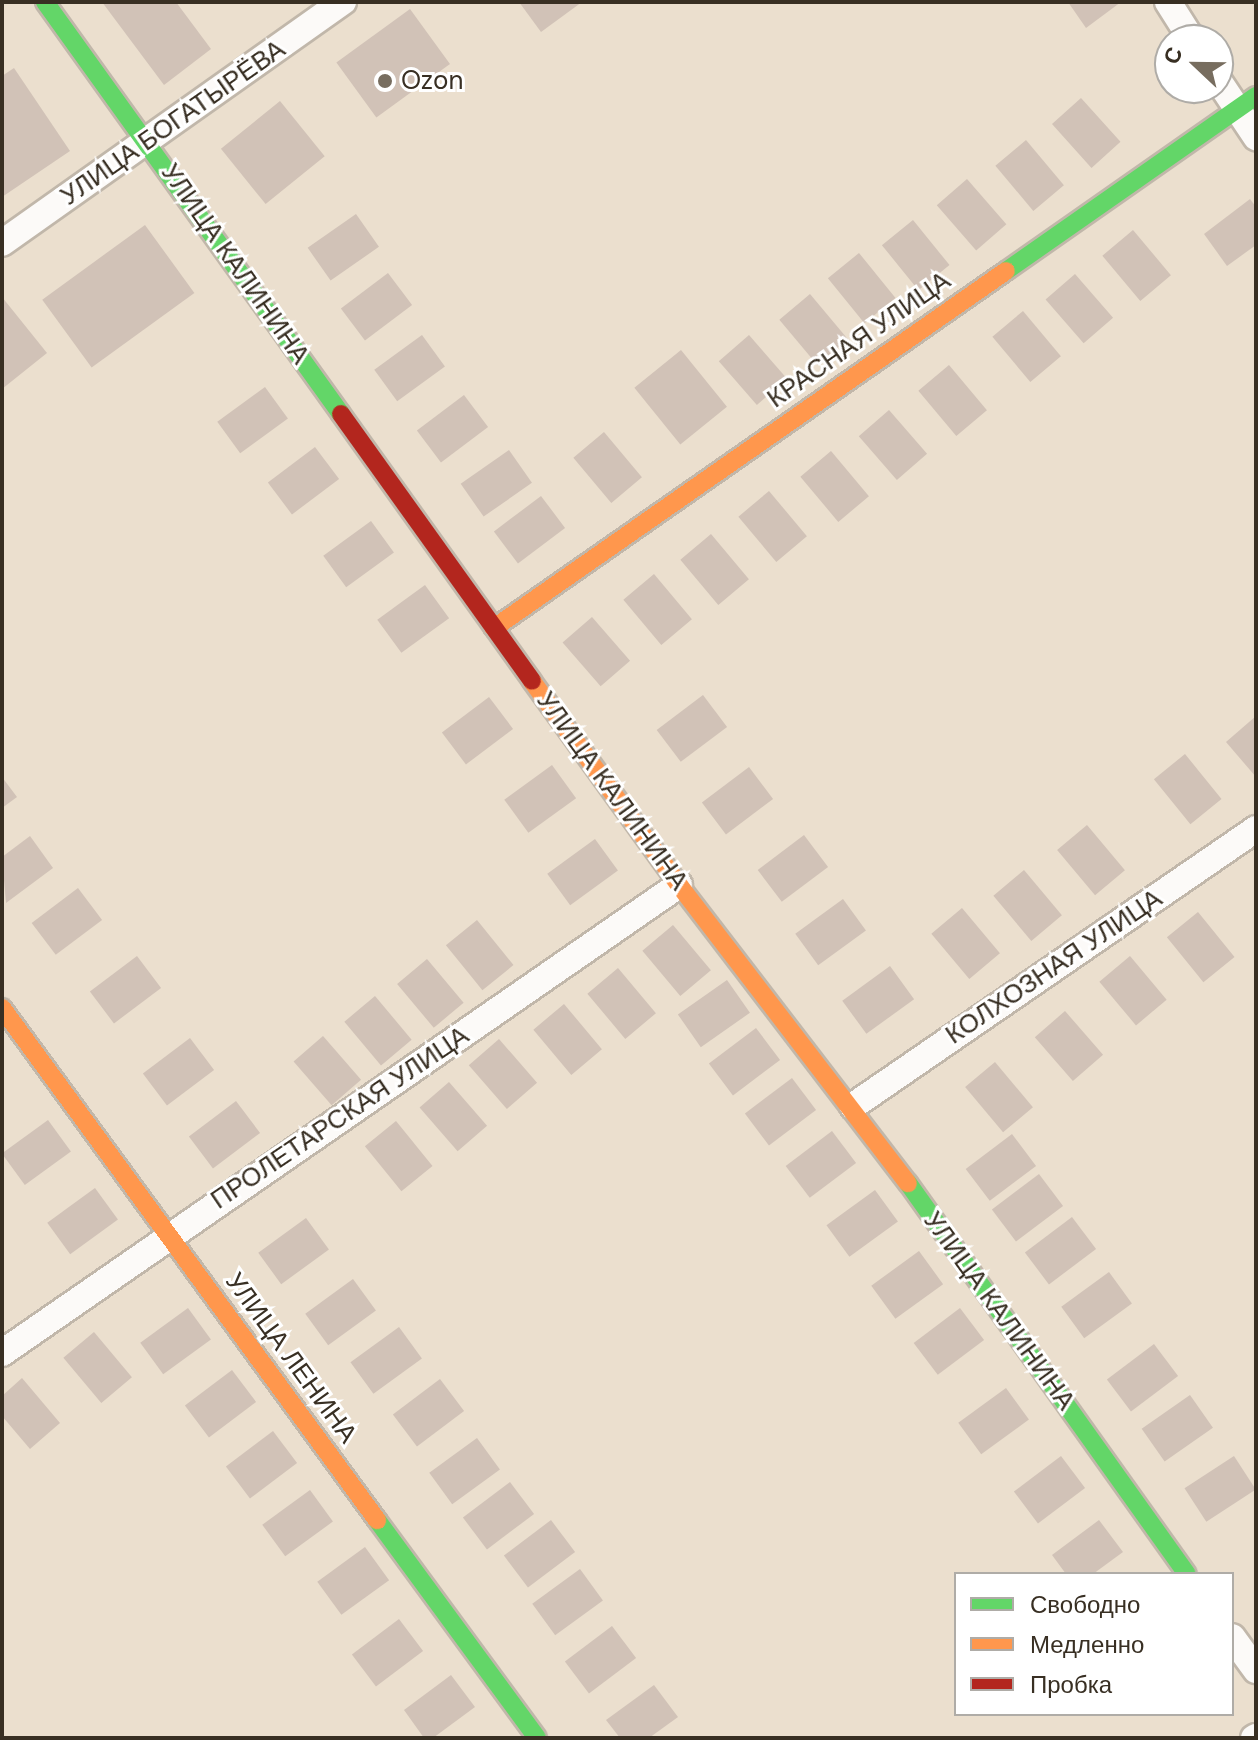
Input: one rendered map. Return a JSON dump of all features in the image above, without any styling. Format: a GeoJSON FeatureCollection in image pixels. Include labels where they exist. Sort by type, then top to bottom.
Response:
{"type":"FeatureCollection","features":[{"type":"Feature","properties":{"kind":"street","name":"УЛИЦА КАЛИНИНА"},"geometry":{"type":"LineString","coordinates":[[45,2],[679,885],[853,1106],[1186,1572]]}},
{"type":"Feature","properties":{"kind":"street","name":"УЛИЦА БОГАТЫРЁВА"},"geometry":{"type":"LineString","coordinates":[[2,243],[343,2]]}},
{"type":"Feature","properties":{"kind":"street"},"geometry":{"type":"LineString","coordinates":[[1168,2],[1182,24]]}},
{"type":"Feature","properties":{"kind":"street"},"geometry":{"type":"LineString","coordinates":[[1246,102],[1256,137]]}},
{"type":"Feature","properties":{"kind":"street","name":"КРАСНАЯ УЛИЦА"},"geometry":{"type":"LineString","coordinates":[[494,628],[1246,102]]}},
{"type":"Feature","properties":{"kind":"street","name":"КОЛХОЗНАЯ УЛИЦА"},"geometry":{"type":"LineString","coordinates":[[853,1106],[1256,829]]}},
{"type":"Feature","properties":{"kind":"street","name":"ПРОЛЕТАРСКАЯ УЛИЦА"},"geometry":{"type":"LineString","coordinates":[[2,1353],[679,885]]}},
{"type":"Feature","properties":{"kind":"street","name":"УЛИЦА ЛЕНИНА"},"geometry":{"type":"LineString","coordinates":[[2,1008],[537,1738]]}},
{"type":"Feature","properties":{"kind":"street"},"geometry":{"type":"LineString","coordinates":[[1234,1640],[1256,1670]]}},
{"type":"Feature","properties":{"kind":"building"},"geometry":{"type":"Polygon","coordinates":[[[102,2],[176,2],[211,49],[164,85],[102,2]]]}},
{"type":"Feature","properties":{"kind":"building"},"geometry":{"type":"Polygon","coordinates":[[[519,2],[582,2],[541,32],[519,2]]]}},
{"type":"Feature","properties":{"kind":"building"},"geometry":{"type":"Polygon","coordinates":[[[1068,2],[1121,2],[1086,28],[1068,2]]]}},
{"type":"Feature","properties":{"kind":"building"},"geometry":{"type":"Polygon","coordinates":[[[410,9],[450,64],[376,118],[336,62],[410,9]]]}},
{"type":"Feature","properties":{"kind":"building"},"geometry":{"type":"Polygon","coordinates":[[[14,68],[70,151],[2,197],[2,76],[14,68]]]}},
{"type":"Feature","properties":{"kind":"building"},"geometry":{"type":"Polygon","coordinates":[[[1081,98],[1120,142],[1091,168],[1052,124],[1081,98]]]}},
{"type":"Feature","properties":{"kind":"building"},"geometry":{"type":"Polygon","coordinates":[[[280,101],[325,156],[266,204],[221,149],[280,101]]]}},
{"type":"Feature","properties":{"kind":"building"},"geometry":{"type":"Polygon","coordinates":[[[1026,140],[1064,185],[1033,211],[995,166],[1026,140]]]}},
{"type":"Feature","properties":{"kind":"building"},"geometry":{"type":"Polygon","coordinates":[[[967,179],[1006,224],[976,251],[937,205],[967,179]]]}},
{"type":"Feature","properties":{"kind":"building"},"geometry":{"type":"Polygon","coordinates":[[[1250,199],[1256,207],[1256,245],[1227,266],[1204,234],[1250,199]]]}},
{"type":"Feature","properties":{"kind":"building"},"geometry":{"type":"Polygon","coordinates":[[[356,214],[379,247],[331,281],[308,248],[356,214]]]}},
{"type":"Feature","properties":{"kind":"building"},"geometry":{"type":"Polygon","coordinates":[[[913,220],[950,265],[918,290],[882,245],[913,220]]]}},
{"type":"Feature","properties":{"kind":"building"},"geometry":{"type":"Polygon","coordinates":[[[145,225],[194,293],[92,368],[42,300],[145,225]]]}},
{"type":"Feature","properties":{"kind":"building"},"geometry":{"type":"Polygon","coordinates":[[[1133,230],[1171,275],[1140,301],[1102,256],[1133,230]]]}},
{"type":"Feature","properties":{"kind":"building"},"geometry":{"type":"Polygon","coordinates":[[[859,253],[896,298],[864,323],[828,278],[859,253]]]}},
{"type":"Feature","properties":{"kind":"building"},"geometry":{"type":"Polygon","coordinates":[[[388,273],[412,305],[365,340],[341,309],[388,273]]]}},
{"type":"Feature","properties":{"kind":"building"},"geometry":{"type":"Polygon","coordinates":[[[1075,274],[1113,318],[1084,343],[1046,300],[1075,274]]]}},
{"type":"Feature","properties":{"kind":"building"},"geometry":{"type":"Polygon","coordinates":[[[810,294],[848,339],[817,365],[779,320],[810,294]]]}},
{"type":"Feature","properties":{"kind":"building"},"geometry":{"type":"Polygon","coordinates":[[[2,297],[47,353],[2,389],[2,297]]]}},
{"type":"Feature","properties":{"kind":"building"},"geometry":{"type":"Polygon","coordinates":[[[1023,311],[1061,356],[1030,382],[992,337],[1023,311]]]}},
{"type":"Feature","properties":{"kind":"building"},"geometry":{"type":"Polygon","coordinates":[[[422,335],[445,367],[397,401],[374,370],[422,335]]]}},
{"type":"Feature","properties":{"kind":"building"},"geometry":{"type":"Polygon","coordinates":[[[749,335],[787,379],[757,405],[719,361],[749,335]]]}},
{"type":"Feature","properties":{"kind":"building"},"geometry":{"type":"Polygon","coordinates":[[[681,350],[727,407],[680,444],[634,388],[681,350]]]}},
{"type":"Feature","properties":{"kind":"building"},"geometry":{"type":"Polygon","coordinates":[[[949,365],[987,410],[956,436],[918,391],[949,365]]]}},
{"type":"Feature","properties":{"kind":"building"},"geometry":{"type":"Polygon","coordinates":[[[265,387],[288,419],[240,453],[217,422],[265,387]]]}},
{"type":"Feature","properties":{"kind":"building"},"geometry":{"type":"Polygon","coordinates":[[[464,395],[488,427],[441,462],[417,431],[464,395]]]}},
{"type":"Feature","properties":{"kind":"building"},"geometry":{"type":"Polygon","coordinates":[[[889,410],[927,454],[897,480],[859,436],[889,410]]]}},
{"type":"Feature","properties":{"kind":"building"},"geometry":{"type":"Polygon","coordinates":[[[604,432],[642,477],[611,503],[573,458],[604,432]]]}},
{"type":"Feature","properties":{"kind":"building"},"geometry":{"type":"Polygon","coordinates":[[[315,447],[339,479],[292,514],[268,483],[315,447]]]}},
{"type":"Feature","properties":{"kind":"building"},"geometry":{"type":"Polygon","coordinates":[[[509,450],[532,483],[484,517],[461,484],[509,450]]]}},
{"type":"Feature","properties":{"kind":"building"},"geometry":{"type":"Polygon","coordinates":[[[831,451],[869,496],[838,522],[800,477],[831,451]]]}},
{"type":"Feature","properties":{"kind":"building"},"geometry":{"type":"Polygon","coordinates":[[[769,491],[807,536],[776,562],[738,517],[769,491]]]}},
{"type":"Feature","properties":{"kind":"building"},"geometry":{"type":"Polygon","coordinates":[[[541,496],[565,528],[518,563],[494,532],[541,496]]]}},
{"type":"Feature","properties":{"kind":"building"},"geometry":{"type":"Polygon","coordinates":[[[371,521],[394,553],[346,587],[323,556],[371,521]]]}},
{"type":"Feature","properties":{"kind":"building"},"geometry":{"type":"Polygon","coordinates":[[[711,534],[749,579],[718,605],[680,560],[711,534]]]}},
{"type":"Feature","properties":{"kind":"building"},"geometry":{"type":"Polygon","coordinates":[[[654,574],[692,619],[661,645],[623,600],[654,574]]]}},
{"type":"Feature","properties":{"kind":"building"},"geometry":{"type":"Polygon","coordinates":[[[425,585],[449,618],[401,653],[377,620],[425,585]]]}},
{"type":"Feature","properties":{"kind":"building"},"geometry":{"type":"Polygon","coordinates":[[[592,617],[630,661],[601,686],[563,643],[592,617]]]}},
{"type":"Feature","properties":{"kind":"building"},"geometry":{"type":"Polygon","coordinates":[[[703,695],[727,727],[681,762],[657,730],[703,695]]]}},
{"type":"Feature","properties":{"kind":"building"},"geometry":{"type":"Polygon","coordinates":[[[489,697],[513,729],[466,764],[442,733],[489,697]]]}},
{"type":"Feature","properties":{"kind":"building"},"geometry":{"type":"Polygon","coordinates":[[[1256,716],[1256,777],[1226,742],[1256,716]]]}},
{"type":"Feature","properties":{"kind":"building"},"geometry":{"type":"Polygon","coordinates":[[[1185,754],[1222,799],[1190,824],[1154,779],[1185,754]]]}},
{"type":"Feature","properties":{"kind":"building"},"geometry":{"type":"Polygon","coordinates":[[[552,765],[576,798],[528,833],[504,800],[552,765]]]}},
{"type":"Feature","properties":{"kind":"building"},"geometry":{"type":"Polygon","coordinates":[[[749,767],[773,799],[726,834],[702,803],[749,767]]]}},
{"type":"Feature","properties":{"kind":"building"},"geometry":{"type":"Polygon","coordinates":[[[2,777],[17,797],[2,808],[2,777]]]}},
{"type":"Feature","properties":{"kind":"building"},"geometry":{"type":"Polygon","coordinates":[[[1087,825],[1125,870],[1095,895],[1057,850],[1087,825]]]}},
{"type":"Feature","properties":{"kind":"building"},"geometry":{"type":"Polygon","coordinates":[[[804,835],[828,867],[782,902],[758,870],[804,835]]]}},
{"type":"Feature","properties":{"kind":"building"},"geometry":{"type":"Polygon","coordinates":[[[30,836],[53,868],[6,903],[2,857],[30,836]]]}},
{"type":"Feature","properties":{"kind":"building"},"geometry":{"type":"Polygon","coordinates":[[[595,839],[618,871],[570,905],[547,874],[595,839]]]}},
{"type":"Feature","properties":{"kind":"building"},"geometry":{"type":"Polygon","coordinates":[[[1024,870],[1062,915],[1031,941],[993,896],[1024,870]]]}},
{"type":"Feature","properties":{"kind":"building"},"geometry":{"type":"Polygon","coordinates":[[[78,888],[102,920],[56,955],[32,923],[78,888]]]}},
{"type":"Feature","properties":{"kind":"building"},"geometry":{"type":"Polygon","coordinates":[[[843,899],[866,931],[818,965],[795,934],[843,899]]]}},
{"type":"Feature","properties":{"kind":"building"},"geometry":{"type":"Polygon","coordinates":[[[962,908],[1000,953],[969,979],[931,934],[962,908]]]}},
{"type":"Feature","properties":{"kind":"building"},"geometry":{"type":"Polygon","coordinates":[[[1198,912],[1235,957],[1203,982],[1167,937],[1198,912]]]}},
{"type":"Feature","properties":{"kind":"building"},"geometry":{"type":"Polygon","coordinates":[[[477,920],[514,965],[482,990],[446,945],[477,920]]]}},
{"type":"Feature","properties":{"kind":"building"},"geometry":{"type":"Polygon","coordinates":[[[673,925],[711,970],[680,996],[642,951],[673,925]]]}},
{"type":"Feature","properties":{"kind":"building"},"geometry":{"type":"Polygon","coordinates":[[[137,956],[161,988],[114,1023],[90,992],[137,956]]]}},
{"type":"Feature","properties":{"kind":"building"},"geometry":{"type":"Polygon","coordinates":[[[1130,956],[1167,1000],[1136,1025],[1099,982],[1130,956]]]}},
{"type":"Feature","properties":{"kind":"building"},"geometry":{"type":"Polygon","coordinates":[[[427,959],[464,1003],[434,1028],[397,984],[427,959]]]}},
{"type":"Feature","properties":{"kind":"building"},"geometry":{"type":"Polygon","coordinates":[[[890,966],[914,999],[866,1034],[842,1001],[890,966]]]}},
{"type":"Feature","properties":{"kind":"building"},"geometry":{"type":"Polygon","coordinates":[[[618,968],[656,1013],[625,1039],[587,994],[618,968]]]}},
{"type":"Feature","properties":{"kind":"building"},"geometry":{"type":"Polygon","coordinates":[[[727,980],[750,1013],[701,1047],[678,1014],[727,980]]]}},
{"type":"Feature","properties":{"kind":"building"},"geometry":{"type":"Polygon","coordinates":[[[375,996],[412,1040],[381,1065],[344,1022],[375,996]]]}},
{"type":"Feature","properties":{"kind":"building"},"geometry":{"type":"Polygon","coordinates":[[[564,1004],[602,1049],[571,1075],[533,1030],[564,1004]]]}},
{"type":"Feature","properties":{"kind":"building"},"geometry":{"type":"Polygon","coordinates":[[[1065,1011],[1103,1055],[1073,1081],[1035,1037],[1065,1011]]]}},
{"type":"Feature","properties":{"kind":"building"},"geometry":{"type":"Polygon","coordinates":[[[756,1028],[780,1060],[733,1095],[709,1064],[756,1028]]]}},
{"type":"Feature","properties":{"kind":"building"},"geometry":{"type":"Polygon","coordinates":[[[323,1036],[361,1080],[332,1105],[294,1062],[323,1036]]]}},
{"type":"Feature","properties":{"kind":"building"},"geometry":{"type":"Polygon","coordinates":[[[190,1038],[214,1070],[167,1105],[143,1074],[190,1038]]]}},
{"type":"Feature","properties":{"kind":"building"},"geometry":{"type":"Polygon","coordinates":[[[499,1039],[537,1083],[507,1109],[469,1065],[499,1039]]]}},
{"type":"Feature","properties":{"kind":"building"},"geometry":{"type":"Polygon","coordinates":[[[995,1062],[1033,1107],[1003,1132],[965,1087],[995,1062]]]}},
{"type":"Feature","properties":{"kind":"building"},"geometry":{"type":"Polygon","coordinates":[[[792,1078],[816,1110],[769,1145],[745,1114],[792,1078]]]}},
{"type":"Feature","properties":{"kind":"building"},"geometry":{"type":"Polygon","coordinates":[[[449,1082],[487,1126],[458,1151],[420,1108],[449,1082]]]}},
{"type":"Feature","properties":{"kind":"building"},"geometry":{"type":"Polygon","coordinates":[[[236,1101],[260,1133],[213,1168],[189,1137],[236,1101]]]}},
{"type":"Feature","properties":{"kind":"building"},"geometry":{"type":"Polygon","coordinates":[[[48,1120],[71,1152],[25,1185],[2,1153],[48,1120]]]}},
{"type":"Feature","properties":{"kind":"building"},"geometry":{"type":"Polygon","coordinates":[[[396,1121],[433,1166],[401,1191],[365,1146],[396,1121]]]}},
{"type":"Feature","properties":{"kind":"building"},"geometry":{"type":"Polygon","coordinates":[[[832,1131],[856,1163],[810,1198],[786,1166],[832,1131]]]}},
{"type":"Feature","properties":{"kind":"building"},"geometry":{"type":"Polygon","coordinates":[[[1012,1134],[1036,1166],[990,1201],[966,1169],[1012,1134]]]}},
{"type":"Feature","properties":{"kind":"building"},"geometry":{"type":"Polygon","coordinates":[[[1039,1174],[1063,1206],[1016,1241],[992,1210],[1039,1174]]]}},
{"type":"Feature","properties":{"kind":"building"},"geometry":{"type":"Polygon","coordinates":[[[95,1188],[118,1220],[70,1254],[47,1223],[95,1188]]]}},
{"type":"Feature","properties":{"kind":"building"},"geometry":{"type":"Polygon","coordinates":[[[875,1190],[898,1222],[849,1257],[826,1225],[875,1190]]]}},
{"type":"Feature","properties":{"kind":"building"},"geometry":{"type":"Polygon","coordinates":[[[1072,1217],[1096,1249],[1049,1284],[1025,1253],[1072,1217]]]}},
{"type":"Feature","properties":{"kind":"building"},"geometry":{"type":"Polygon","coordinates":[[[306,1218],[329,1250],[281,1284],[258,1253],[306,1218]]]}},
{"type":"Feature","properties":{"kind":"building"},"geometry":{"type":"Polygon","coordinates":[[[919,1251],[943,1284],[895,1319],[871,1286],[919,1251]]]}},
{"type":"Feature","properties":{"kind":"building"},"geometry":{"type":"Polygon","coordinates":[[[1109,1272],[1132,1304],[1084,1338],[1061,1307],[1109,1272]]]}},
{"type":"Feature","properties":{"kind":"building"},"geometry":{"type":"Polygon","coordinates":[[[353,1279],[376,1311],[328,1345],[305,1314],[353,1279]]]}},
{"type":"Feature","properties":{"kind":"building"},"geometry":{"type":"Polygon","coordinates":[[[188,1308],[211,1340],[163,1374],[140,1343],[188,1308]]]}},
{"type":"Feature","properties":{"kind":"building"},"geometry":{"type":"Polygon","coordinates":[[[960,1308],[984,1340],[938,1375],[914,1343],[960,1308]]]}},
{"type":"Feature","properties":{"kind":"building"},"geometry":{"type":"Polygon","coordinates":[[[399,1327],[422,1359],[373,1394],[350,1362],[399,1327]]]}},
{"type":"Feature","properties":{"kind":"building"},"geometry":{"type":"Polygon","coordinates":[[[94,1332],[132,1377],[101,1403],[63,1358],[94,1332]]]}},
{"type":"Feature","properties":{"kind":"building"},"geometry":{"type":"Polygon","coordinates":[[[1154,1344],[1178,1376],[1131,1411],[1107,1380],[1154,1344]]]}},
{"type":"Feature","properties":{"kind":"building"},"geometry":{"type":"Polygon","coordinates":[[[232,1370],[256,1402],[209,1437],[185,1406],[232,1370]]]}},
{"type":"Feature","properties":{"kind":"building"},"geometry":{"type":"Polygon","coordinates":[[[22,1378],[60,1423],[30,1449],[2,1416],[2,1396],[22,1378]]]}},
{"type":"Feature","properties":{"kind":"building"},"geometry":{"type":"Polygon","coordinates":[[[440,1379],[464,1411],[417,1446],[393,1415],[440,1379]]]}},
{"type":"Feature","properties":{"kind":"building"},"geometry":{"type":"Polygon","coordinates":[[[1006,1388],[1029,1420],[981,1454],[958,1423],[1006,1388]]]}},
{"type":"Feature","properties":{"kind":"building"},"geometry":{"type":"Polygon","coordinates":[[[1190,1395],[1213,1428],[1165,1462],[1142,1429],[1190,1395]]]}},
{"type":"Feature","properties":{"kind":"building"},"geometry":{"type":"Polygon","coordinates":[[[273,1431],[297,1463],[250,1498],[226,1467],[273,1431]]]}},
{"type":"Feature","properties":{"kind":"building"},"geometry":{"type":"Polygon","coordinates":[[[477,1438],[500,1470],[452,1504],[429,1473],[477,1438]]]}},
{"type":"Feature","properties":{"kind":"building"},"geometry":{"type":"Polygon","coordinates":[[[1061,1456],[1085,1488],[1038,1523],[1014,1492],[1061,1456]]]}},
{"type":"Feature","properties":{"kind":"building"},"geometry":{"type":"Polygon","coordinates":[[[1234,1456],[1256,1490],[1206,1522],[1185,1488],[1234,1456]]]}},
{"type":"Feature","properties":{"kind":"building"},"geometry":{"type":"Polygon","coordinates":[[[510,1482],[534,1514],[487,1549],[463,1518],[510,1482]]]}},
{"type":"Feature","properties":{"kind":"building"},"geometry":{"type":"Polygon","coordinates":[[[310,1490],[333,1522],[285,1556],[262,1525],[310,1490]]]}},
{"type":"Feature","properties":{"kind":"building"},"geometry":{"type":"Polygon","coordinates":[[[551,1520],[575,1552],[528,1587],[504,1556],[551,1520]]]}},
{"type":"Feature","properties":{"kind":"building"},"geometry":{"type":"Polygon","coordinates":[[[1099,1520],[1123,1552],[1096,1572],[1065,1572],[1052,1555],[1099,1520]]]}},
{"type":"Feature","properties":{"kind":"building"},"geometry":{"type":"Polygon","coordinates":[[[365,1547],[389,1580],[341,1615],[317,1582],[365,1547]]]}},
{"type":"Feature","properties":{"kind":"building"},"geometry":{"type":"Polygon","coordinates":[[[580,1569],[603,1601],[555,1635],[532,1604],[580,1569]]]}},
{"type":"Feature","properties":{"kind":"building"},"geometry":{"type":"Polygon","coordinates":[[[399,1619],[423,1651],[376,1686],[352,1655],[399,1619]]]}},
{"type":"Feature","properties":{"kind":"building"},"geometry":{"type":"Polygon","coordinates":[[[612,1626],[636,1658],[589,1693],[565,1662],[612,1626]]]}},
{"type":"Feature","properties":{"kind":"building"},"geometry":{"type":"Polygon","coordinates":[[[451,1675],[475,1707],[433,1738],[424,1738],[404,1710],[451,1675]]]}},
{"type":"Feature","properties":{"kind":"building"},"geometry":{"type":"Polygon","coordinates":[[[654,1685],[678,1717],[649,1738],[620,1738],[606,1720],[654,1685]]]}},
{"type":"Feature","properties":{"kind":"traffic: fast"},"geometry":{"type":"LineString","coordinates":[[45,2],[341,414]]}},
{"type":"Feature","properties":{"kind":"traffic: fast"},"geometry":{"type":"LineString","coordinates":[[1006,271],[1256,96]]}},
{"type":"Feature","properties":{"kind":"traffic: fast"},"geometry":{"type":"LineString","coordinates":[[908,1183],[1186,1572]]}},
{"type":"Feature","properties":{"kind":"traffic: fast"},"geometry":{"type":"LineString","coordinates":[[377,1520],[537,1738]]}},
{"type":"Feature","properties":{"kind":"traffic: slow"},"geometry":{"type":"LineString","coordinates":[[494,628],[1006,271]]}},
{"type":"Feature","properties":{"kind":"traffic: slow"},"geometry":{"type":"LineString","coordinates":[[532,681],[679,885],[908,1183]]}},
{"type":"Feature","properties":{"kind":"traffic: slow"},"geometry":{"type":"LineString","coordinates":[[2,1008],[377,1520]]}},
{"type":"Feature","properties":{"kind":"traffic: jam"},"geometry":{"type":"LineString","coordinates":[[341,414],[532,681]]}},
{"type":"Feature","properties":{"kind":"place","name":"Ozon"},"geometry":{"type":"Point","coordinates":[385,81]}}]}
